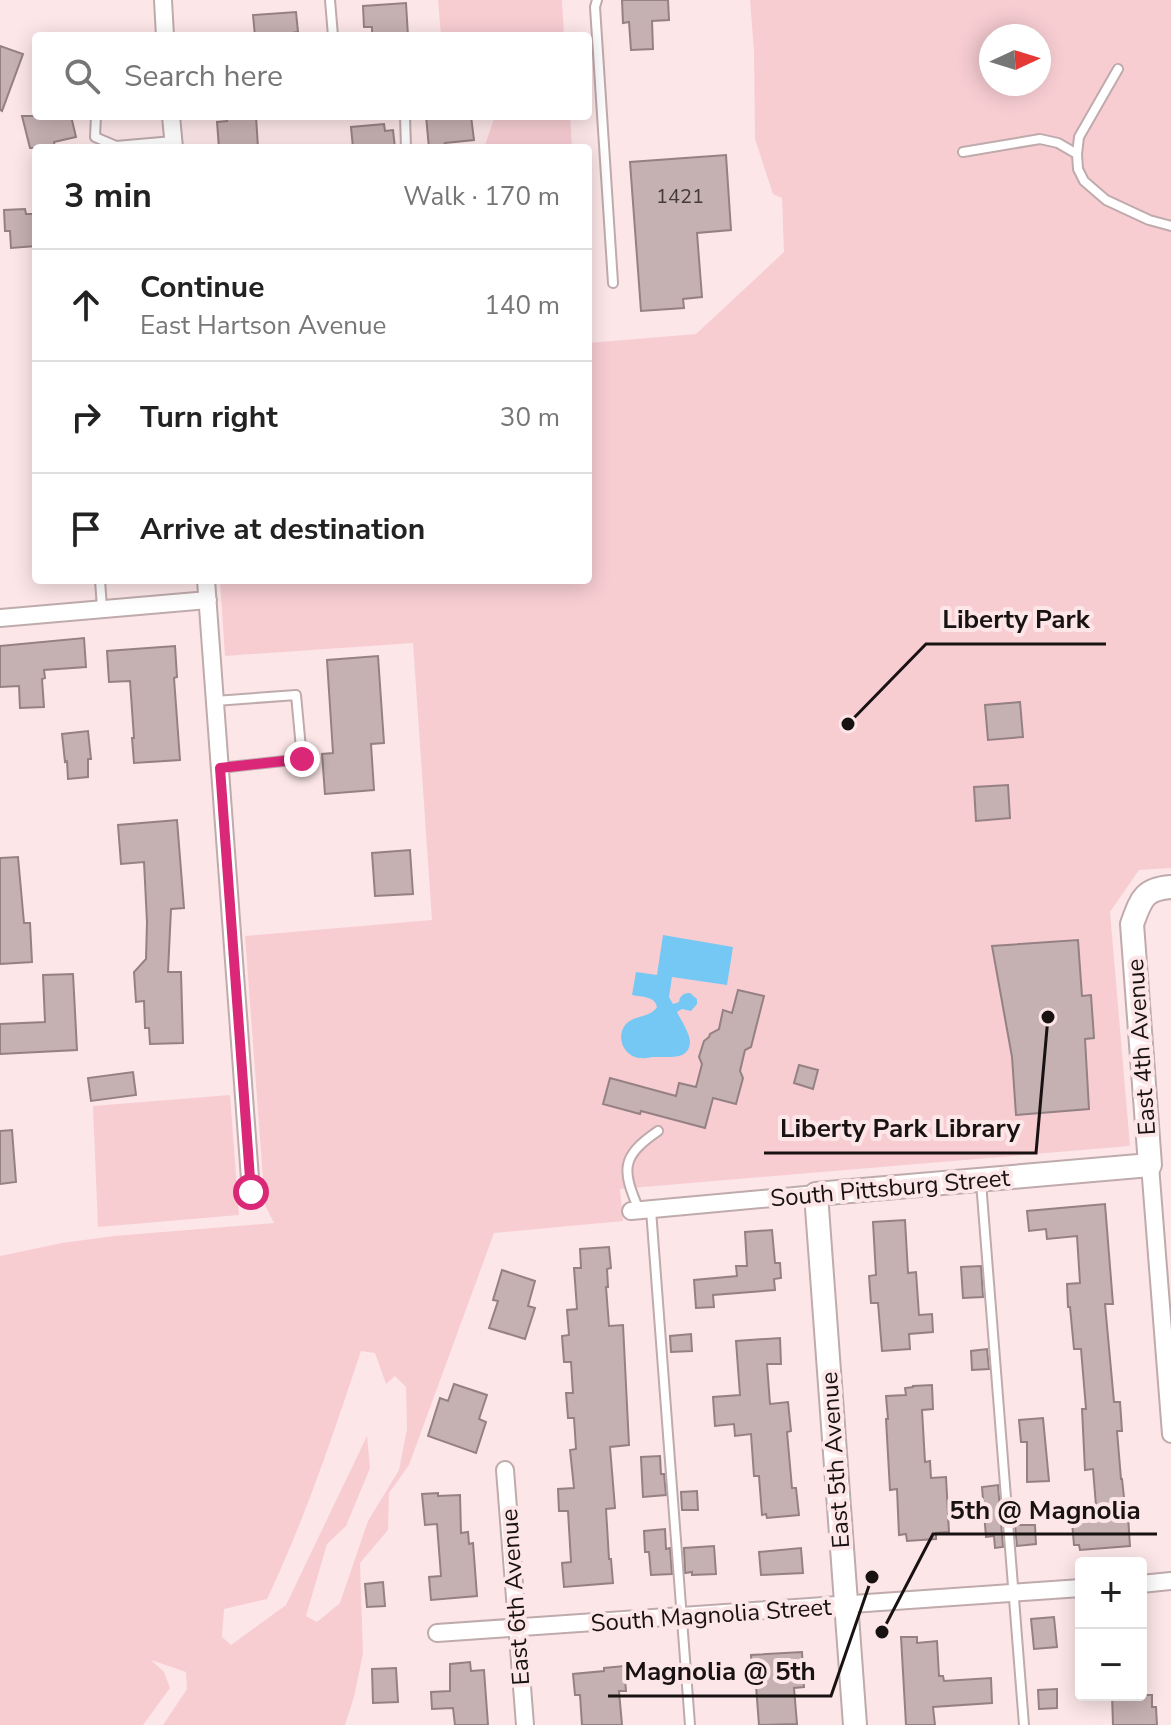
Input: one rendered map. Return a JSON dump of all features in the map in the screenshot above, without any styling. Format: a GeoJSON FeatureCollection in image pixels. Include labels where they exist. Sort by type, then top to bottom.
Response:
{"type":"FeatureCollection","features":[{"type":"Feature","properties":{"kind":"street"},"geometry":{"type":"LineString","coordinates":[[163,0],[165,32]]}},
{"type":"Feature","properties":{"kind":"street"},"geometry":{"type":"LineString","coordinates":[[171,120],[173,144]]}},
{"type":"Feature","properties":{"kind":"street"},"geometry":{"type":"LineString","coordinates":[[206,584],[251,1192]]}},
{"type":"Feature","properties":{"kind":"street"},"geometry":{"type":"LineString","coordinates":[[0,618],[208,600]]}},
{"type":"Feature","properties":{"kind":"street","name":"East 4th Avenue"},"geometry":{"type":"LineString","coordinates":[[1171,887],[1153,889],[1141,900],[1132,924],[1150,1165],[1164,1234],[1171,1434]]}},
{"type":"Feature","properties":{"kind":"street","name":"South Pittsburg Street"},"geometry":{"type":"LineString","coordinates":[[640,1210],[1150,1165]]}},
{"type":"Feature","properties":{"kind":"street","name":"East 5th Avenue"},"geometry":{"type":"LineString","coordinates":[[816,1194],[855,1725]]}},
{"type":"Feature","properties":{"kind":"street","name":"East 6th Avenue"},"geometry":{"type":"LineString","coordinates":[[505,1470],[525,1725]]}},
{"type":"Feature","properties":{"kind":"street"},"geometry":{"type":"LineString","coordinates":[[1147,1583],[1171,1581]]}},
{"type":"Feature","properties":{"kind":"street","name":"South Magnolia Street"},"geometry":{"type":"LineString","coordinates":[[437,1633],[1075,1588]]}},
{"type":"Feature","properties":{"kind":"lane"},"geometry":{"type":"LineString","coordinates":[[330,0],[333,32]]}},
{"type":"Feature","properties":{"kind":"lane"},"geometry":{"type":"LineString","coordinates":[[597,0],[613,283]]}},
{"type":"Feature","properties":{"kind":"lane"},"geometry":{"type":"LineString","coordinates":[[1118,69],[1079,137],[1078,169],[1084,181],[1106,200],[1149,220],[1171,226]]}},
{"type":"Feature","properties":{"kind":"lane"},"geometry":{"type":"LineString","coordinates":[[96,120],[95,137],[111,144]]}},
{"type":"Feature","properties":{"kind":"lane"},"geometry":{"type":"LineString","coordinates":[[405,120],[406,144]]}},
{"type":"Feature","properties":{"kind":"lane"},"geometry":{"type":"LineString","coordinates":[[963,152],[1040,139],[1058,143],[1077,154]]}},
{"type":"Feature","properties":{"kind":"lane"},"geometry":{"type":"LineString","coordinates":[[100,584],[102,609]]}},
{"type":"Feature","properties":{"kind":"lane"},"geometry":{"type":"LineString","coordinates":[[215,701],[296,695],[302,759],[220,768]]}},
{"type":"Feature","properties":{"kind":"lane"},"geometry":{"type":"LineString","coordinates":[[658,1131],[642,1142],[629,1159],[626,1173],[640,1210],[682,1617],[690,1725]]}},
{"type":"Feature","properties":{"kind":"lane"},"geometry":{"type":"LineString","coordinates":[[981,1181],[1024,1725]]}},
{"type":"Feature","properties":{"kind":"shaded area"},"geometry":{"type":"Polygon","coordinates":[[[438,0],[562,0],[564,32],[441,32],[438,0]]]}},
{"type":"Feature","properties":{"kind":"shaded area"},"geometry":{"type":"Polygon","coordinates":[[[750,0],[1171,0],[1171,868],[1139,870],[1110,912],[1130,1146],[620,1189],[623,1221],[494,1233],[409,1465],[389,1493],[388,1530],[360,1563],[363,1653],[345,1725],[163,1725],[187,1689],[186,1672],[151,1660],[164,1672],[170,1688],[143,1725],[0,1725],[0,1256],[114,1236],[274,1223],[265,1205],[245,936],[432,920],[413,643],[225,656],[220,584],[592,584],[592,343],[696,334],[784,252],[782,198],[773,194],[755,139],[750,0]],[[361,1351],[306,1508],[267,1599],[224,1609],[222,1637],[231,1645],[286,1605],[367,1436],[370,1468],[346,1526],[327,1544],[306,1616],[317,1622],[340,1603],[368,1521],[399,1470],[407,1429],[406,1387],[395,1376],[386,1384],[375,1353],[361,1351]]]}},
{"type":"Feature","properties":{"kind":"shaded area"},"geometry":{"type":"Polygon","coordinates":[[[494,120],[570,120],[572,144],[485,144],[494,120]]]}},
{"type":"Feature","properties":{"kind":"shaded area"},"geometry":{"type":"Polygon","coordinates":[[[230,1095],[239,1215],[98,1227],[93,1106],[230,1095]]]}},
{"type":"Feature","properties":{"kind":"water"},"geometry":{"type":"Polygon","coordinates":[[[663,935],[733,947],[727,985],[672,977],[669,997],[673,1004],[686,993],[697,999],[691,1011],[682,1009],[677,1012],[688,1034],[689,1048],[682,1055],[636,1057],[628,1053],[623,1045],[622,1031],[629,1021],[649,1014],[657,1007],[651,999],[632,995],[636,972],[657,975],[663,935]]]}},
{"type":"Feature","properties":{"kind":"building"},"geometry":{"type":"Polygon","coordinates":[[[622,0],[668,0],[669,20],[652,21],[653,49],[631,50],[629,22],[623,23],[622,0]]]}},
{"type":"Feature","properties":{"kind":"building"},"geometry":{"type":"Polygon","coordinates":[[[406,3],[408,32],[372,32],[372,27],[364,27],[363,6],[406,3]]]}},
{"type":"Feature","properties":{"kind":"building"},"geometry":{"type":"Polygon","coordinates":[[[296,12],[298,32],[255,32],[253,15],[296,12]]]}},
{"type":"Feature","properties":{"kind":"building"},"geometry":{"type":"Polygon","coordinates":[[[0,46],[23,54],[2,111],[0,110],[0,46]]]}},
{"type":"Feature","properties":{"kind":"building"},"geometry":{"type":"Polygon","coordinates":[[[22,116],[32,116],[32,120],[72,120],[76,137],[54,144],[32,144],[30,148],[22,116]]]}},
{"type":"Feature","properties":{"kind":"building"},"geometry":{"type":"Polygon","coordinates":[[[256,120],[258,144],[219,144],[217,122],[256,120]]]}},
{"type":"Feature","properties":{"kind":"building"},"geometry":{"type":"Polygon","coordinates":[[[426,120],[472,120],[474,140],[429,144],[426,120]]]}},
{"type":"Feature","properties":{"kind":"building"},"geometry":{"type":"Polygon","coordinates":[[[384,124],[385,131],[393,130],[395,144],[353,144],[351,127],[384,124]]]}},
{"type":"Feature","properties":{"kind":"building"},"geometry":{"type":"Polygon","coordinates":[[[726,155],[731,230],[697,233],[702,297],[683,299],[684,308],[641,311],[630,162],[726,155]]]}},
{"type":"Feature","properties":{"kind":"building"},"geometry":{"type":"Polygon","coordinates":[[[25,209],[26,214],[32,214],[32,246],[11,248],[10,231],[5,231],[4,210],[25,209]]]}},
{"type":"Feature","properties":{"kind":"building"},"geometry":{"type":"Polygon","coordinates":[[[84,638],[86,667],[44,670],[44,707],[20,708],[19,686],[0,687],[0,646],[84,638]]]}},
{"type":"Feature","properties":{"kind":"building"},"geometry":{"type":"Polygon","coordinates":[[[175,646],[177,677],[174,678],[180,760],[134,763],[130,681],[109,682],[107,651],[175,646]]]}},
{"type":"Feature","properties":{"kind":"building"},"geometry":{"type":"Polygon","coordinates":[[[378,656],[384,743],[371,744],[374,790],[325,794],[322,754],[333,753],[327,660],[378,656]]]}},
{"type":"Feature","properties":{"kind":"building"},"geometry":{"type":"Polygon","coordinates":[[[1020,702],[1023,737],[988,740],[985,705],[1020,702]]]}},
{"type":"Feature","properties":{"kind":"building"},"geometry":{"type":"Polygon","coordinates":[[[88,731],[91,759],[88,759],[88,777],[68,779],[62,734],[88,731]]]}},
{"type":"Feature","properties":{"kind":"building"},"geometry":{"type":"Polygon","coordinates":[[[1008,785],[1010,818],[976,821],[974,787],[1008,785]]]}},
{"type":"Feature","properties":{"kind":"building"},"geometry":{"type":"Polygon","coordinates":[[[177,820],[184,908],[171,909],[168,972],[181,972],[183,1043],[150,1044],[149,1028],[145,1028],[144,1001],[136,1002],[134,972],[146,959],[144,862],[121,864],[118,825],[177,820]]]}},
{"type":"Feature","properties":{"kind":"building"},"geometry":{"type":"Polygon","coordinates":[[[410,850],[413,894],[375,896],[372,853],[410,850]]]}},
{"type":"Feature","properties":{"kind":"building"},"geometry":{"type":"Polygon","coordinates":[[[18,857],[24,923],[30,923],[32,962],[0,964],[0,858],[18,857]]]}},
{"type":"Feature","properties":{"kind":"building"},"geometry":{"type":"Polygon","coordinates":[[[1078,940],[1082,996],[1091,995],[1094,1038],[1085,1039],[1089,1109],[1016,1115],[1012,1057],[992,946],[1078,940]]]}},
{"type":"Feature","properties":{"kind":"building"},"geometry":{"type":"Polygon","coordinates":[[[73,974],[77,1050],[0,1054],[0,1024],[45,1022],[43,975],[73,974]]]}},
{"type":"Feature","properties":{"kind":"building"},"geometry":{"type":"Polygon","coordinates":[[[738,990],[764,996],[751,1047],[745,1050],[740,1071],[743,1078],[736,1104],[713,1098],[705,1128],[603,1104],[610,1078],[676,1096],[679,1083],[696,1087],[704,1041],[719,1029],[723,1010],[732,1013],[738,990]]]}},
{"type":"Feature","properties":{"kind":"building"},"geometry":{"type":"Polygon","coordinates":[[[799,1065],[818,1070],[813,1089],[794,1083],[799,1065]]]}},
{"type":"Feature","properties":{"kind":"building"},"geometry":{"type":"Polygon","coordinates":[[[133,1072],[136,1095],[91,1101],[88,1078],[133,1072]]]}},
{"type":"Feature","properties":{"kind":"building"},"geometry":{"type":"Polygon","coordinates":[[[12,1130],[16,1182],[0,1184],[0,1131],[12,1130]]]}},
{"type":"Feature","properties":{"kind":"building"},"geometry":{"type":"Polygon","coordinates":[[[1105,1204],[1113,1304],[1105,1304],[1114,1402],[1120,1402],[1122,1431],[1117,1431],[1130,1546],[1080,1550],[1079,1545],[1074,1545],[1072,1522],[1097,1518],[1093,1469],[1085,1470],[1082,1409],[1086,1409],[1081,1349],[1074,1349],[1068,1307],[1067,1284],[1080,1283],[1077,1236],[1047,1239],[1046,1229],[1029,1231],[1027,1211],[1105,1204]]]}},
{"type":"Feature","properties":{"kind":"building"},"geometry":{"type":"Polygon","coordinates":[[[905,1220],[908,1273],[916,1272],[919,1315],[932,1314],[933,1332],[909,1334],[910,1349],[882,1351],[878,1303],[871,1303],[869,1276],[876,1275],[873,1222],[905,1220]]]}},
{"type":"Feature","properties":{"kind":"building"},"geometry":{"type":"Polygon","coordinates":[[[772,1230],[775,1263],[780,1263],[781,1278],[774,1279],[775,1290],[713,1295],[714,1307],[696,1308],[694,1280],[737,1276],[736,1266],[747,1266],[745,1232],[772,1230]]]}},
{"type":"Feature","properties":{"kind":"building"},"geometry":{"type":"Polygon","coordinates":[[[609,1247],[611,1268],[607,1269],[606,1287],[609,1326],[623,1325],[629,1445],[610,1447],[615,1508],[606,1509],[613,1583],[564,1587],[562,1563],[571,1562],[568,1511],[559,1511],[558,1489],[574,1488],[570,1450],[576,1449],[574,1418],[568,1418],[566,1393],[573,1393],[571,1362],[564,1362],[562,1336],[569,1335],[567,1310],[577,1309],[574,1268],[581,1268],[580,1249],[609,1247]]]}},
{"type":"Feature","properties":{"kind":"building"},"geometry":{"type":"Polygon","coordinates":[[[981,1266],[983,1297],[963,1298],[961,1267],[981,1266]]]}},
{"type":"Feature","properties":{"kind":"building"},"geometry":{"type":"Polygon","coordinates":[[[502,1270],[535,1281],[528,1306],[535,1308],[525,1339],[489,1328],[498,1301],[493,1300],[502,1270]]]}},
{"type":"Feature","properties":{"kind":"building"},"geometry":{"type":"Polygon","coordinates":[[[691,1334],[692,1351],[671,1352],[670,1336],[691,1334]]]}},
{"type":"Feature","properties":{"kind":"building"},"geometry":{"type":"Polygon","coordinates":[[[780,1338],[781,1364],[767,1364],[770,1404],[788,1402],[792,1488],[796,1488],[799,1515],[767,1518],[766,1514],[762,1515],[759,1476],[754,1476],[751,1434],[735,1436],[734,1424],[715,1426],[713,1397],[740,1395],[736,1341],[780,1338]]]}},
{"type":"Feature","properties":{"kind":"building"},"geometry":{"type":"Polygon","coordinates":[[[987,1349],[989,1369],[972,1370],[971,1351],[987,1349]]]}},
{"type":"Feature","properties":{"kind":"building"},"geometry":{"type":"Polygon","coordinates":[[[454,1384],[487,1395],[479,1419],[486,1422],[476,1453],[428,1436],[440,1398],[448,1401],[454,1384]]]}},
{"type":"Feature","properties":{"kind":"building"},"geometry":{"type":"Polygon","coordinates":[[[932,1385],[933,1409],[922,1410],[925,1462],[930,1461],[931,1478],[946,1477],[949,1532],[936,1533],[936,1539],[907,1541],[906,1534],[899,1535],[897,1489],[890,1490],[886,1396],[906,1395],[905,1388],[932,1385]]]}},
{"type":"Feature","properties":{"kind":"building"},"geometry":{"type":"Polygon","coordinates":[[[1043,1418],[1049,1481],[1027,1482],[1027,1442],[1021,1442],[1019,1420],[1043,1418]]]}},
{"type":"Feature","properties":{"kind":"building"},"geometry":{"type":"Polygon","coordinates":[[[660,1456],[666,1495],[643,1497],[641,1457],[660,1456]]]}},
{"type":"Feature","properties":{"kind":"building"},"geometry":{"type":"Polygon","coordinates":[[[998,1485],[1003,1547],[995,1548],[994,1536],[986,1537],[982,1487],[998,1485]]]}},
{"type":"Feature","properties":{"kind":"building"},"geometry":{"type":"Polygon","coordinates":[[[697,1491],[698,1510],[682,1510],[681,1492],[697,1491]]]}},
{"type":"Feature","properties":{"kind":"building"},"geometry":{"type":"Polygon","coordinates":[[[438,1493],[438,1496],[460,1495],[461,1533],[468,1532],[469,1544],[473,1543],[477,1596],[431,1600],[429,1577],[441,1576],[437,1524],[425,1525],[422,1494],[438,1493]]]}},
{"type":"Feature","properties":{"kind":"building"},"geometry":{"type":"Polygon","coordinates":[[[1015,1525],[1035,1525],[1036,1544],[1017,1546],[1015,1525]]]}},
{"type":"Feature","properties":{"kind":"building"},"geometry":{"type":"Polygon","coordinates":[[[665,1529],[672,1574],[651,1575],[644,1531],[665,1529]]]}},
{"type":"Feature","properties":{"kind":"building"},"geometry":{"type":"Polygon","coordinates":[[[714,1546],[716,1574],[685,1573],[684,1548],[714,1546]]]}},
{"type":"Feature","properties":{"kind":"building"},"geometry":{"type":"Polygon","coordinates":[[[801,1548],[803,1573],[761,1575],[759,1552],[801,1548]]]}},
{"type":"Feature","properties":{"kind":"building"},"geometry":{"type":"Polygon","coordinates":[[[383,1582],[385,1606],[367,1607],[365,1584],[383,1582]]]}},
{"type":"Feature","properties":{"kind":"building"},"geometry":{"type":"Polygon","coordinates":[[[1054,1617],[1057,1647],[1034,1649],[1031,1619],[1054,1617]]]}},
{"type":"Feature","properties":{"kind":"building"},"geometry":{"type":"Polygon","coordinates":[[[901,1637],[917,1637],[917,1643],[937,1641],[939,1676],[943,1676],[944,1681],[991,1678],[992,1703],[933,1707],[935,1725],[906,1725],[901,1637]]]}},
{"type":"Feature","properties":{"kind":"building"},"geometry":{"type":"Polygon","coordinates":[[[802,1652],[804,1687],[794,1688],[797,1724],[759,1725],[751,1655],[802,1652]]]}},
{"type":"Feature","properties":{"kind":"building"},"geometry":{"type":"Polygon","coordinates":[[[470,1662],[471,1671],[484,1670],[488,1725],[455,1725],[453,1708],[432,1709],[431,1692],[450,1691],[450,1664],[470,1662]]]}},
{"type":"Feature","properties":{"kind":"building"},"geometry":{"type":"Polygon","coordinates":[[[624,1666],[626,1691],[619,1691],[622,1725],[582,1725],[580,1695],[575,1695],[573,1674],[624,1666]]]}},
{"type":"Feature","properties":{"kind":"building"},"geometry":{"type":"Polygon","coordinates":[[[396,1668],[398,1702],[373,1703],[372,1669],[396,1668]]]}},
{"type":"Feature","properties":{"kind":"building"},"geometry":{"type":"Polygon","coordinates":[[[1057,1689],[1057,1708],[1039,1709],[1038,1690],[1057,1689]]]}},
{"type":"Feature","properties":{"kind":"building"},"geometry":{"type":"Polygon","coordinates":[[[1147,1695],[1152,1695],[1157,1725],[1113,1725],[1112,1701],[1147,1701],[1147,1695]]]}},
{"type":"Feature","properties":{"kind":"place","name":"Liberty Park"},"geometry":{"type":"Point","coordinates":[848,724]}},
{"type":"Feature","properties":{"kind":"place","name":"Liberty Park Library"},"geometry":{"type":"Point","coordinates":[1048,1017]}},
{"type":"Feature","properties":{"kind":"place","name":"Magnolia @ 5th"},"geometry":{"type":"Point","coordinates":[872,1577]}},
{"type":"Feature","properties":{"kind":"place","name":"5th @ Magnolia"},"geometry":{"type":"Point","coordinates":[882,1632]}},
{"type":"Feature","properties":{"kind":"route"},"geometry":{"type":"LineString","coordinates":[[251,1192],[220,768],[302,759]]}}]}
